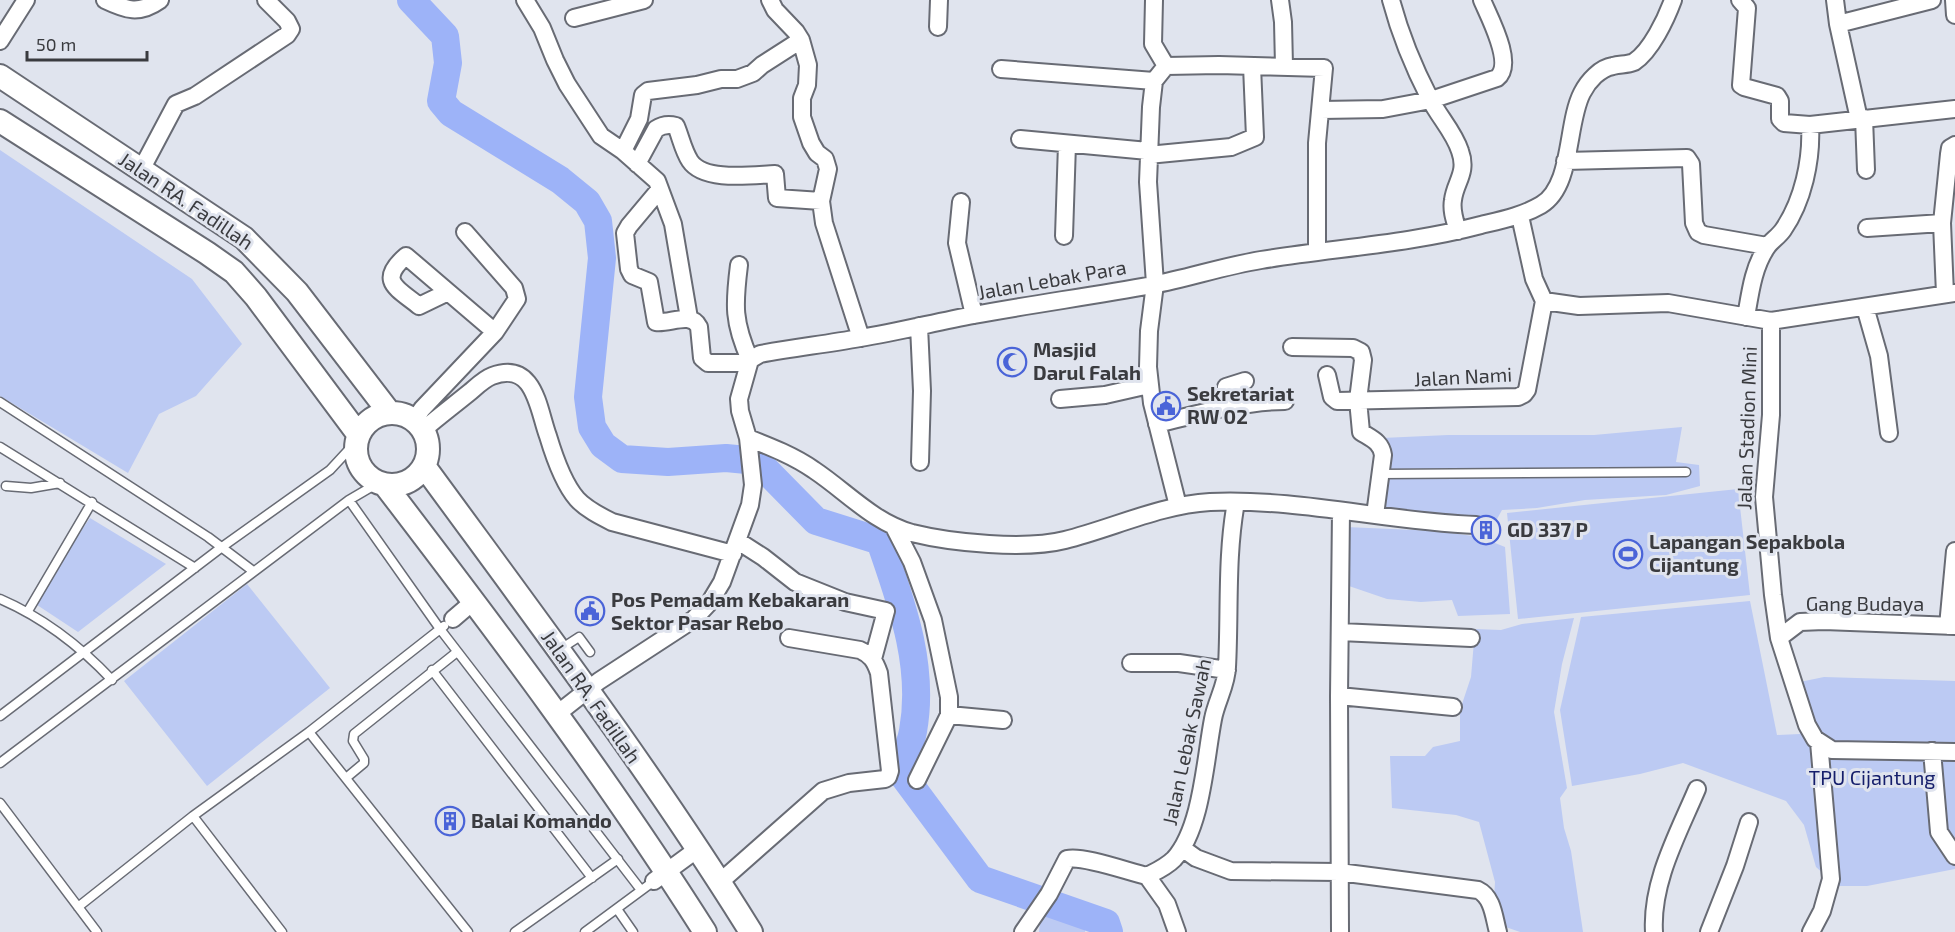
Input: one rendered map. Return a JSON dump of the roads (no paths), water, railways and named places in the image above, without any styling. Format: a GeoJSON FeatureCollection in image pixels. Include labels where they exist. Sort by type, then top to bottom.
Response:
{"type":"FeatureCollection","features":[{"type":"Feature","properties":{"kind":"main road","name":"Jalan RA. Fadillah"},"geometry":{"type":"LineString","coordinates":[[6,80],[227,225],[256,248],[297,291],[389,412]]}},
{"type":"Feature","properties":{"kind":"main road"},"geometry":{"type":"LineString","coordinates":[[0,109],[6,80]]}},
{"type":"Feature","properties":{"kind":"main road","name":"Jalan RA. Fadillah"},"geometry":{"type":"LineString","coordinates":[[0,121],[234,272],[256,297],[357,438]]}},
{"type":"Feature","properties":{"kind":"main road"},"geometry":{"type":"LineString","coordinates":[[389,412],[399,413],[419,424],[428,452],[424,466],[407,482],[396,485],[381,484],[363,471],[358,463],[357,438],[371,418],[389,412]]}},
{"type":"Feature","properties":{"kind":"main road","name":"Jalan RA. Fadillah"},"geometry":{"type":"LineString","coordinates":[[424,466],[699,848],[751,932]]}},
{"type":"Feature","properties":{"kind":"main road","name":"Jalan RA. Fadillah"},"geometry":{"type":"LineString","coordinates":[[381,484],[474,601],[557,714],[654,881],[705,932]]}},
{"type":"Feature","properties":{"kind":"street"},"geometry":{"type":"LineString","coordinates":[[0,41],[26,0]]}},
{"type":"Feature","properties":{"kind":"street"},"geometry":{"type":"LineString","coordinates":[[105,0],[126,10],[149,8],[160,0]]}},
{"type":"Feature","properties":{"kind":"street"},"geometry":{"type":"LineString","coordinates":[[141,170],[176,104],[195,96],[287,35],[291,29],[287,21],[266,0]]}},
{"type":"Feature","properties":{"kind":"street"},"geometry":{"type":"LineString","coordinates":[[525,0],[542,28],[567,84],[601,136],[623,151],[657,181],[660,189],[673,224],[689,318],[656,322],[649,282],[632,275],[629,269],[625,233],[660,189]]}},
{"type":"Feature","properties":{"kind":"street"},"geometry":{"type":"LineString","coordinates":[[574,18],[640,0]]}},
{"type":"Feature","properties":{"kind":"street"},"geometry":{"type":"LineString","coordinates":[[770,0],[801,40],[808,65],[807,84],[802,98],[802,117],[811,143],[817,153],[825,159],[828,169],[821,201],[824,223],[861,338]]}},
{"type":"Feature","properties":{"kind":"street"},"geometry":{"type":"LineString","coordinates":[[938,27],[939,0]]}},
{"type":"Feature","properties":{"kind":"street"},"geometry":{"type":"LineString","coordinates":[[1154,0],[1153,44],[1166,66]]}},
{"type":"Feature","properties":{"kind":"street"},"geometry":{"type":"LineString","coordinates":[[1280,0],[1284,66]]}},
{"type":"Feature","properties":{"kind":"street"},"geometry":{"type":"LineString","coordinates":[[1391,0],[1396,20],[1431,100],[1456,141],[1461,154],[1462,176],[1453,198],[1452,212],[1458,231]]}},
{"type":"Feature","properties":{"kind":"street"},"geometry":{"type":"LineString","coordinates":[[1321,110],[1383,109],[1431,100],[1502,75],[1504,61],[1502,48],[1482,0]]}},
{"type":"Feature","properties":{"kind":"street","name":"Jalan Lebak Para"},"geometry":{"type":"LineString","coordinates":[[689,318],[697,322],[702,358],[708,363],[749,361],[760,354],[861,338],[974,315],[1155,284],[1241,263],[1317,250],[1410,241],[1520,216],[1544,203],[1553,194],[1565,161],[1574,114],[1587,84],[1603,70],[1611,66],[1631,64],[1645,53],[1669,12],[1673,0]]}},
{"type":"Feature","properties":{"kind":"street"},"geometry":{"type":"LineString","coordinates":[[1740,0],[1747,8],[1741,85],[1777,96],[1780,101],[1780,119],[1784,123],[1810,125],[1955,109]]}},
{"type":"Feature","properties":{"kind":"street"},"geometry":{"type":"LineString","coordinates":[[1835,0],[1838,24],[1862,118],[1866,170]]}},
{"type":"Feature","properties":{"kind":"street"},"geometry":{"type":"LineString","coordinates":[[1838,24],[1932,0]]}},
{"type":"Feature","properties":{"kind":"street"},"geometry":{"type":"LineString","coordinates":[[1954,0],[1955,15]]}},
{"type":"Feature","properties":{"kind":"street"},"geometry":{"type":"LineString","coordinates":[[623,151],[639,119],[643,95],[648,91],[697,85],[721,79],[737,80],[753,73],[801,40]]}},
{"type":"Feature","properties":{"kind":"street"},"geometry":{"type":"LineString","coordinates":[[1166,66],[1324,68],[1317,143],[1317,250]]}},
{"type":"Feature","properties":{"kind":"street"},"geometry":{"type":"LineString","coordinates":[[1166,66],[1154,81],[1148,153],[1155,284],[1149,331],[1149,385],[1178,506]]}},
{"type":"Feature","properties":{"kind":"street"},"geometry":{"type":"LineString","coordinates":[[1020,139],[1148,153],[1231,147],[1256,136],[1252,66]]}},
{"type":"Feature","properties":{"kind":"street"},"geometry":{"type":"LineString","coordinates":[[1001,69],[1154,81]]}},
{"type":"Feature","properties":{"kind":"street"},"geometry":{"type":"LineString","coordinates":[[637,164],[657,129],[661,126],[672,125],[676,126],[691,164],[703,172],[729,175],[775,174],[777,198],[821,201]]}},
{"type":"Feature","properties":{"kind":"street"},"geometry":{"type":"LineString","coordinates":[[1746,317],[1753,279],[1767,246],[1780,234],[1789,220],[1799,194],[1810,149],[1810,125]]}},
{"type":"Feature","properties":{"kind":"street"},"geometry":{"type":"LineString","coordinates":[[1064,236],[1067,144]]}},
{"type":"Feature","properties":{"kind":"street"},"geometry":{"type":"LineString","coordinates":[[1520,216],[1534,279],[1544,301],[1579,306],[1668,303],[1771,321],[1865,307],[1950,293],[1942,223],[1950,148],[1955,145]]}},
{"type":"Feature","properties":{"kind":"street"},"geometry":{"type":"LineString","coordinates":[[1565,161],[1687,158],[1691,164],[1694,223],[1698,232],[1767,246]]}},
{"type":"Feature","properties":{"kind":"street"},"geometry":{"type":"LineString","coordinates":[[961,201],[957,243],[974,315]]}},
{"type":"Feature","properties":{"kind":"street"},"geometry":{"type":"LineString","coordinates":[[1867,228],[1942,223]]}},
{"type":"Feature","properties":{"kind":"street"},"geometry":{"type":"LineString","coordinates":[[419,424],[422,409],[495,332],[516,302],[516,293],[465,232]]}},
{"type":"Feature","properties":{"kind":"street"},"geometry":{"type":"LineString","coordinates":[[557,714],[587,690],[694,619],[710,602],[722,582],[750,506],[753,471],[750,446],[739,399],[749,361],[735,317],[734,306],[739,265]]}},
{"type":"Feature","properties":{"kind":"street"},"geometry":{"type":"LineString","coordinates":[[448,292],[495,332]]}},
{"type":"Feature","properties":{"kind":"street","name":"Jalan Nami"},"geometry":{"type":"LineString","coordinates":[[1327,375],[1334,400],[1409,401],[1523,395],[1527,390],[1544,301]]}},
{"type":"Feature","properties":{"kind":"street"},"geometry":{"type":"LineString","coordinates":[[1865,307],[1879,356],[1888,433]]}},
{"type":"Feature","properties":{"kind":"street","name":"Jalan Stadion Mini"},"geometry":{"type":"LineString","coordinates":[[1771,321],[1772,415],[1764,496],[1768,558],[1779,638],[1807,725],[1811,734],[1819,742]]}},
{"type":"Feature","properties":{"kind":"street"},"geometry":{"type":"LineString","coordinates":[[919,326],[922,391],[920,462]]}},
{"type":"Feature","properties":{"kind":"street"},"geometry":{"type":"LineString","coordinates":[[1292,347],[1359,350],[1363,360],[1358,400],[1361,432],[1377,441],[1382,447],[1383,455],[1375,515]]}},
{"type":"Feature","properties":{"kind":"street"},"geometry":{"type":"LineString","coordinates":[[419,424],[490,376],[505,373],[517,375],[528,382],[536,393],[555,457],[577,499],[612,522],[735,548],[764,557],[795,582],[845,602],[886,611],[873,659]]}},
{"type":"Feature","properties":{"kind":"street"},"geometry":{"type":"LineString","coordinates":[[1229,409],[1226,387],[1245,381]]}},
{"type":"Feature","properties":{"kind":"street"},"geometry":{"type":"LineString","coordinates":[[1060,399],[1105,395],[1149,385]]}},
{"type":"Feature","properties":{"kind":"street"},"geometry":{"type":"LineString","coordinates":[[1157,424],[1203,412],[1263,402],[1286,401]]}},
{"type":"Feature","properties":{"kind":"street"},"geometry":{"type":"LineString","coordinates":[[750,446],[815,471],[856,504],[894,527],[914,533],[974,543],[1040,544],[1063,541],[1178,506],[1197,503],[1259,502],[1476,525]]}},
{"type":"Feature","properties":{"kind":"street","name":"Jalan Lebak Sawah"},"geometry":{"type":"LineString","coordinates":[[1147,876],[1163,868],[1182,848],[1195,816],[1215,711],[1227,670],[1228,562],[1230,531],[1236,502]]}},
{"type":"Feature","properties":{"kind":"street"},"geometry":{"type":"LineString","coordinates":[[1340,932],[1341,511]]}},
{"type":"Feature","properties":{"kind":"street"},"geometry":{"type":"LineString","coordinates":[[894,527],[912,562],[933,620],[947,682],[949,715],[917,780]]}},
{"type":"Feature","properties":{"kind":"street"},"geometry":{"type":"LineString","coordinates":[[1952,626],[1955,551]]}},
{"type":"Feature","properties":{"kind":"street"},"geometry":{"type":"LineString","coordinates":[[446,624],[474,601]]}},
{"type":"Feature","properties":{"kind":"street","name":"Gang Budaya"},"geometry":{"type":"LineString","coordinates":[[1779,638],[1800,622],[1952,626]]}},
{"type":"Feature","properties":{"kind":"street"},"geometry":{"type":"LineString","coordinates":[[1340,632],[1471,638]]}},
{"type":"Feature","properties":{"kind":"street"},"geometry":{"type":"LineString","coordinates":[[720,882],[823,791],[838,785],[879,780],[888,777],[890,771],[879,673],[870,655],[860,650],[789,638]]}},
{"type":"Feature","properties":{"kind":"street"},"geometry":{"type":"LineString","coordinates":[[1131,663],[1179,663],[1227,670]]}},
{"type":"Feature","properties":{"kind":"street"},"geometry":{"type":"LineString","coordinates":[[1339,696],[1453,707]]}},
{"type":"Feature","properties":{"kind":"street"},"geometry":{"type":"LineString","coordinates":[[949,715],[1003,720]]}},
{"type":"Feature","properties":{"kind":"street"},"geometry":{"type":"LineString","coordinates":[[1819,742],[1832,750],[1955,752]]}},
{"type":"Feature","properties":{"kind":"street"},"geometry":{"type":"LineString","coordinates":[[1811,932],[1822,911],[1831,879],[1819,742]]}},
{"type":"Feature","properties":{"kind":"street"},"geometry":{"type":"LineString","coordinates":[[1932,751],[1940,832],[1955,856]]}},
{"type":"Feature","properties":{"kind":"street"},"geometry":{"type":"LineString","coordinates":[[1654,932],[1655,904],[1659,883],[1697,789]]}},
{"type":"Feature","properties":{"kind":"street"},"geometry":{"type":"LineString","coordinates":[[1709,932],[1735,866],[1749,822]]}},
{"type":"Feature","properties":{"kind":"street"},"geometry":{"type":"LineString","coordinates":[[654,881],[699,848]]}},
{"type":"Feature","properties":{"kind":"street"},"geometry":{"type":"LineString","coordinates":[[1182,848],[1196,858],[1231,871],[1340,872],[1478,890],[1484,892],[1490,902],[1498,932]]}},
{"type":"Feature","properties":{"kind":"street"},"geometry":{"type":"LineString","coordinates":[[1023,932],[1049,894],[1067,859],[1071,858],[1147,876],[1167,904],[1177,932]]}},
{"type":"Feature","properties":{"kind":"lane"},"geometry":{"type":"LineString","coordinates":[[0,402],[208,537],[253,571]]}},
{"type":"Feature","properties":{"kind":"lane"},"geometry":{"type":"LineString","coordinates":[[0,716],[222,547],[330,470],[357,438]]}},
{"type":"Feature","properties":{"kind":"lane"},"geometry":{"type":"LineString","coordinates":[[0,447],[195,568]]}},
{"type":"Feature","properties":{"kind":"lane"},"geometry":{"type":"LineString","coordinates":[[1380,474],[1686,472]]}},
{"type":"Feature","properties":{"kind":"lane"},"geometry":{"type":"LineString","coordinates":[[6,486],[31,488],[60,483]]}},
{"type":"Feature","properties":{"kind":"lane"},"geometry":{"type":"LineString","coordinates":[[0,763],[349,500],[381,484]]}},
{"type":"Feature","properties":{"kind":"lane"},"geometry":{"type":"LineString","coordinates":[[349,500],[446,624],[458,651],[618,859],[654,881],[585,932]]}},
{"type":"Feature","properties":{"kind":"lane"},"geometry":{"type":"LineString","coordinates":[[28,611],[92,502]]}},
{"type":"Feature","properties":{"kind":"lane"},"geometry":{"type":"LineString","coordinates":[[0,599],[28,611],[85,652],[112,680]]}},
{"type":"Feature","properties":{"kind":"lane"},"geometry":{"type":"LineString","coordinates":[[78,907],[193,816],[309,732],[446,624]]}},
{"type":"Feature","properties":{"kind":"lane"},"geometry":{"type":"LineString","coordinates":[[558,651],[579,637],[590,652]]}},
{"type":"Feature","properties":{"kind":"lane"},"geometry":{"type":"LineString","coordinates":[[346,778],[364,763],[364,759],[353,743],[354,734],[458,651]]}},
{"type":"Feature","properties":{"kind":"lane"},"geometry":{"type":"LineString","coordinates":[[432,670],[592,878]]}},
{"type":"Feature","properties":{"kind":"lane"},"geometry":{"type":"LineString","coordinates":[[309,732],[468,932]]}},
{"type":"Feature","properties":{"kind":"lane"},"geometry":{"type":"LineString","coordinates":[[0,803],[97,932]]}},
{"type":"Feature","properties":{"kind":"lane"},"geometry":{"type":"LineString","coordinates":[[193,816],[282,932]]}},
{"type":"Feature","properties":{"kind":"lane"},"geometry":{"type":"LineString","coordinates":[[515,932],[618,859]]}},
{"type":"Feature","properties":{"kind":"lane"},"geometry":{"type":"LineString","coordinates":[[616,909],[633,932]]}},
{"type":"Feature","properties":{"kind":"waterway"},"geometry":{"type":"LineString","coordinates":[[411,0],[445,36],[448,63],[441,101],[451,113],[560,180],[587,202],[598,221],[602,258],[588,397],[592,427],[603,445],[622,459],[668,462],[726,458],[757,461],[816,521],[880,541],[909,634],[916,682],[913,731],[899,770],[980,879],[1106,923],[1109,932]]}},
{"type":"Feature","properties":{"kind":"place","name":"Masjid Darul Falah"},"geometry":{"type":"Point","coordinates":[1012,362]}},
{"type":"Feature","properties":{"kind":"place","name":"Sekretariat RW 02"},"geometry":{"type":"Point","coordinates":[1166,406]}},
{"type":"Feature","properties":{"kind":"place","name":"GD 337 P"},"geometry":{"type":"Point","coordinates":[1486,530]}},
{"type":"Feature","properties":{"kind":"place","name":"Lapangan Sepakbola Cijantung"},"geometry":{"type":"Point","coordinates":[1628,554]}},
{"type":"Feature","properties":{"kind":"place","name":"Pos Pemadam Kebakaran Sektor Pasar Rebo"},"geometry":{"type":"Point","coordinates":[590,611]}},
{"type":"Feature","properties":{"kind":"place","name":"Balai Komando"},"geometry":{"type":"Point","coordinates":[450,821]}},
{"type":"Feature","properties":{"kind":"park label","name":"TPU Cijantung"},"geometry":{"type":"Point","coordinates":[1872,778]}}]}
